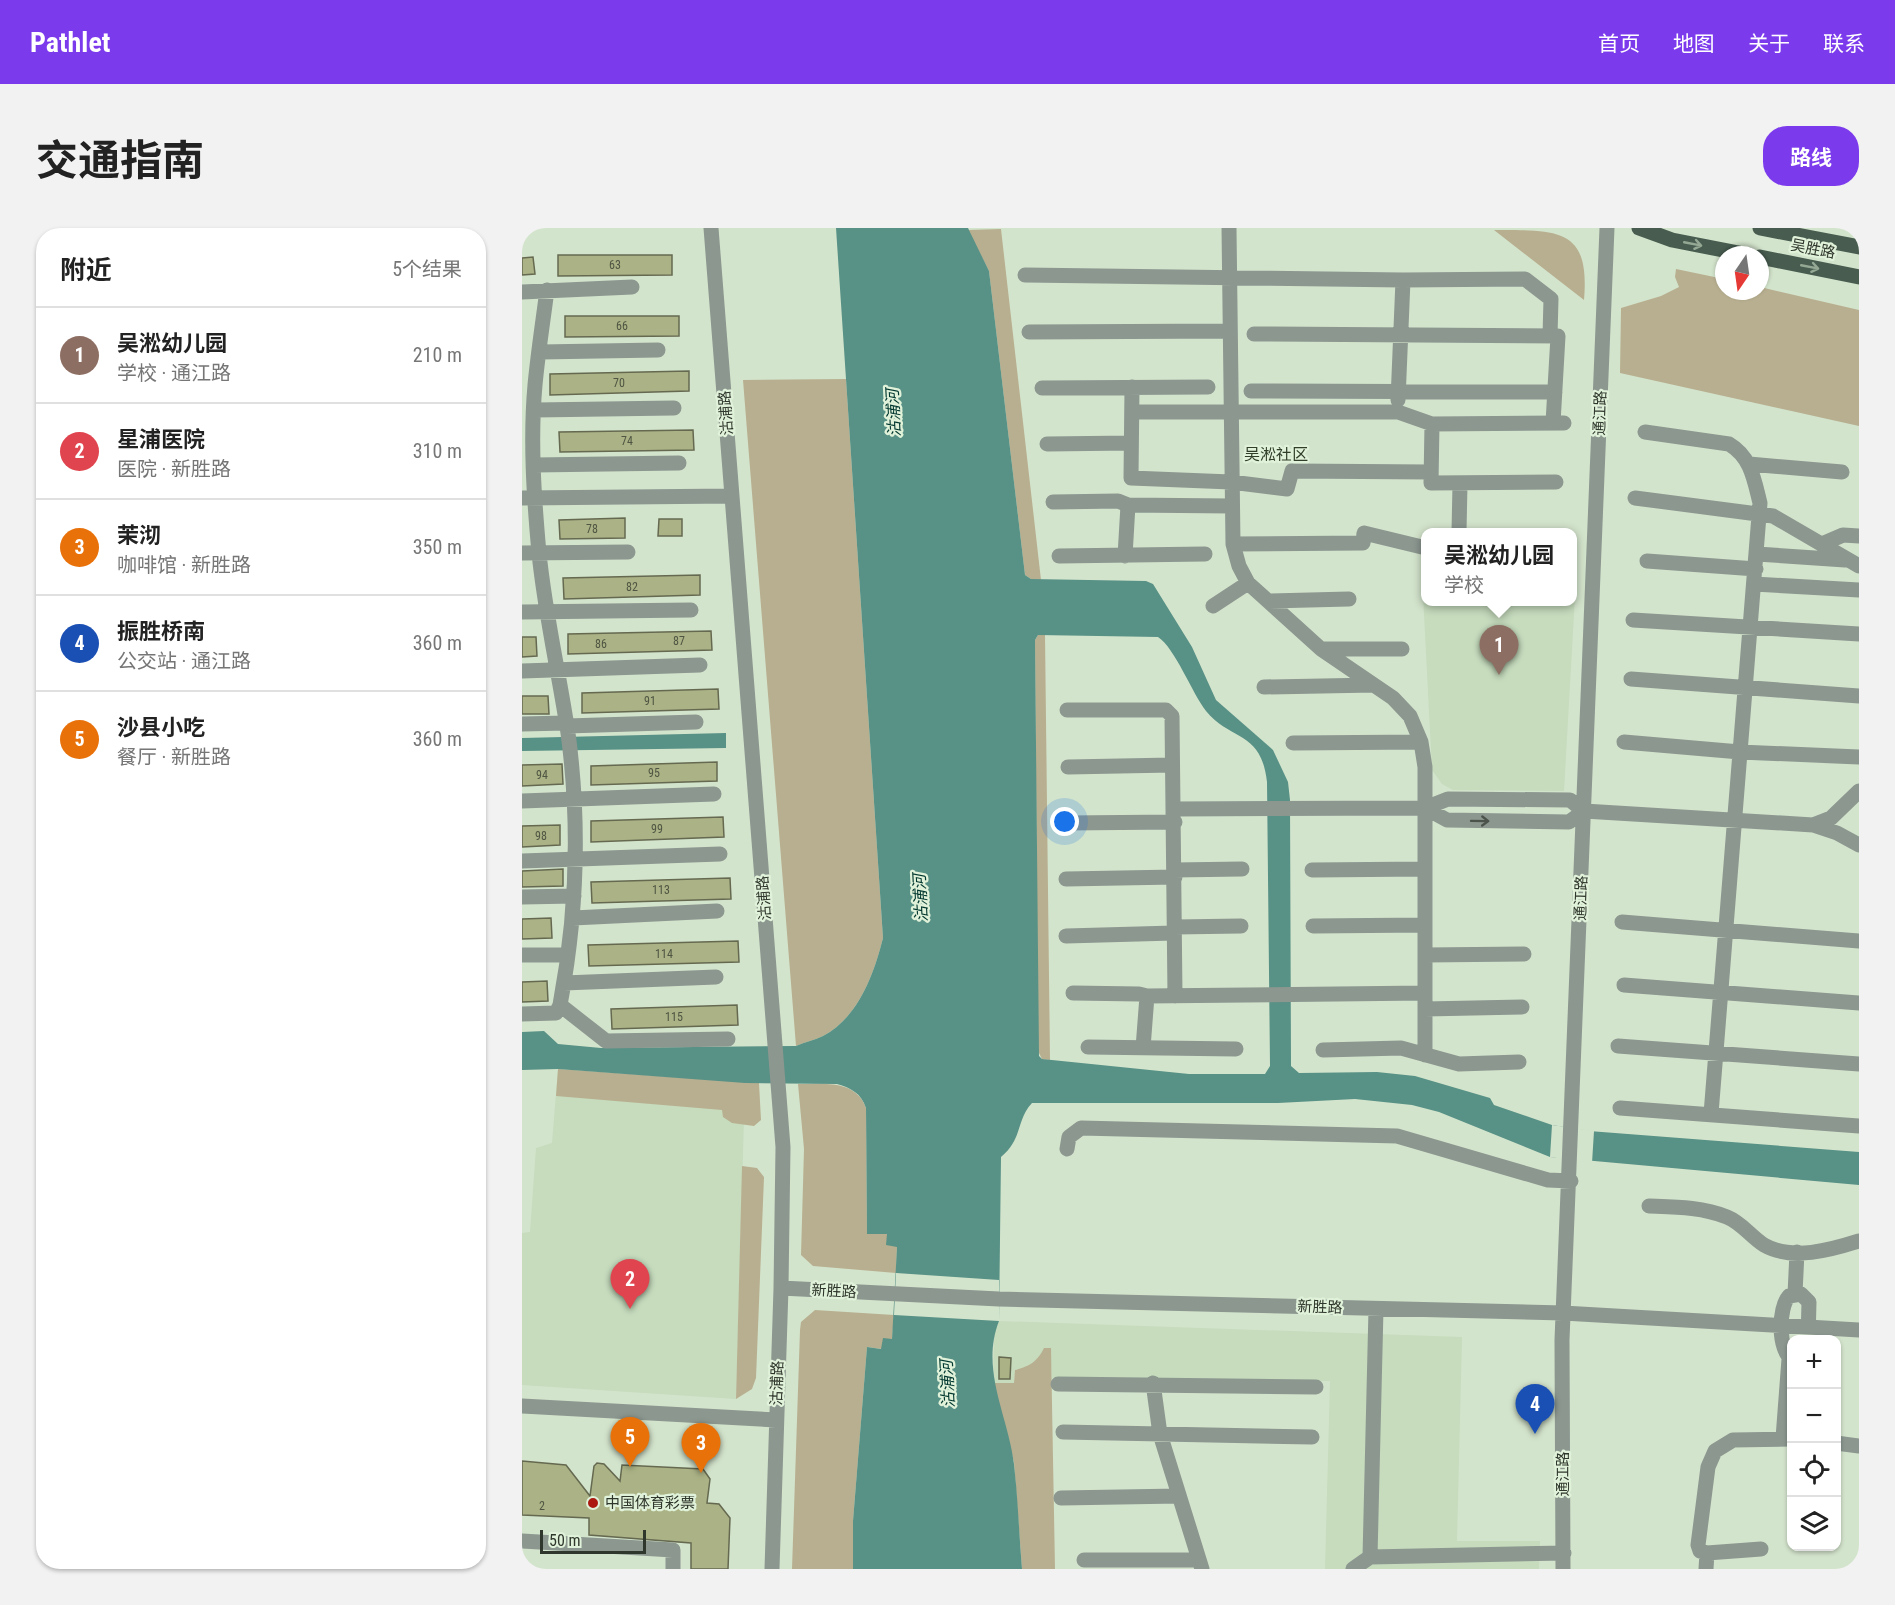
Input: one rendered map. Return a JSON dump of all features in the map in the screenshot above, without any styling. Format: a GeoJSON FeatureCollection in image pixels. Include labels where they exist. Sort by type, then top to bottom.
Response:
{"type":"FeatureCollection","features":[{"type":"Feature","properties":{"kind":"main road"},"geometry":{"type":"LineString","coordinates":[[1639,228],[1672,240],[1715,248]]}},
{"type":"Feature","properties":{"kind":"main road","name":"吴胜路"},"geometry":{"type":"LineString","coordinates":[[1760,228],[1859,247]]}},
{"type":"Feature","properties":{"kind":"main road","name":"吴胜路"},"geometry":{"type":"LineString","coordinates":[[1769,259],[1859,277]]}},
{"type":"Feature","properties":{"kind":"street","name":"沽浦路"},"geometry":{"type":"LineString","coordinates":[[711,228],[783,1147],[772,1569]]}},
{"type":"Feature","properties":{"kind":"street"},"geometry":{"type":"LineString","coordinates":[[1229,228],[1233,544],[1239,566],[1248,583],[1321,649],[1393,698],[1410,716],[1421,742],[1425,767],[1425,1055]]}},
{"type":"Feature","properties":{"kind":"street","name":"通江路"},"geometry":{"type":"LineString","coordinates":[[1564,1561],[1563,1313],[1571,1181],[1607,228]]}},
{"type":"Feature","properties":{"kind":"street"},"geometry":{"type":"LineString","coordinates":[[1025,275],[1403,280],[1525,279],[1551,299],[1550,336]]}},
{"type":"Feature","properties":{"kind":"street"},"geometry":{"type":"LineString","coordinates":[[1398,412],[1403,280]]}},
{"type":"Feature","properties":{"kind":"street"},"geometry":{"type":"LineString","coordinates":[[522,292],[632,287]]}},
{"type":"Feature","properties":{"kind":"street"},"geometry":{"type":"LineString","coordinates":[[522,1014],[555,1013],[560,1005],[573,918],[574,896],[574,800],[567,727],[546,612],[529,498],[530,414],[547,290]]}},
{"type":"Feature","properties":{"kind":"street"},"geometry":{"type":"LineString","coordinates":[[1029,332],[1230,331]]}},
{"type":"Feature","properties":{"kind":"street"},"geometry":{"type":"LineString","coordinates":[[1132,412],[1398,412],[1432,424],[1559,423],[1555,392],[1558,336],[1254,334]]}},
{"type":"Feature","properties":{"kind":"street"},"geometry":{"type":"LineString","coordinates":[[522,360],[539,356],[658,350]]}},
{"type":"Feature","properties":{"kind":"street"},"geometry":{"type":"LineString","coordinates":[[1132,387],[1131,478],[1231,482],[1287,489],[1292,471],[1431,472]]}},
{"type":"Feature","properties":{"kind":"street"},"geometry":{"type":"LineString","coordinates":[[1042,388],[1208,387]]}},
{"type":"Feature","properties":{"kind":"street"},"geometry":{"type":"LineString","coordinates":[[1251,391],[1555,392]]}},
{"type":"Feature","properties":{"kind":"street"},"geometry":{"type":"LineString","coordinates":[[530,414],[674,408]]}},
{"type":"Feature","properties":{"kind":"street"},"geometry":{"type":"LineString","coordinates":[[1432,424],[1431,483],[1556,482]]}},
{"type":"Feature","properties":{"kind":"street"},"geometry":{"type":"LineString","coordinates":[[1645,432],[1729,444],[1739,449],[1749,464],[1760,514],[1734,821],[1718,1053],[1711,1114]]}},
{"type":"Feature","properties":{"kind":"street"},"geometry":{"type":"LineString","coordinates":[[1047,444],[1131,442]]}},
{"type":"Feature","properties":{"kind":"street"},"geometry":{"type":"LineString","coordinates":[[530,469],[679,463]]}},
{"type":"Feature","properties":{"kind":"street"},"geometry":{"type":"LineString","coordinates":[[1749,464],[1842,472]]}},
{"type":"Feature","properties":{"kind":"street"},"geometry":{"type":"LineString","coordinates":[[1459,528],[1460,484]]}},
{"type":"Feature","properties":{"kind":"street"},"geometry":{"type":"LineString","coordinates":[[529,498],[732,496]]}},
{"type":"Feature","properties":{"kind":"street"},"geometry":{"type":"LineString","coordinates":[[1635,498],[1773,516],[1855,563]]}},
{"type":"Feature","properties":{"kind":"street"},"geometry":{"type":"LineString","coordinates":[[1053,502],[1118,501],[1128,505],[1232,506]]}},
{"type":"Feature","properties":{"kind":"street"},"geometry":{"type":"LineString","coordinates":[[1125,556],[1128,505]]}},
{"type":"Feature","properties":{"kind":"street"},"geometry":{"type":"LineString","coordinates":[[1233,544],[1363,543],[1364,533],[1421,547]]}},
{"type":"Feature","properties":{"kind":"street"},"geometry":{"type":"LineString","coordinates":[[1822,544],[1843,535],[1859,536]]}},
{"type":"Feature","properties":{"kind":"street"},"geometry":{"type":"LineString","coordinates":[[522,553],[628,552]]}},
{"type":"Feature","properties":{"kind":"street"},"geometry":{"type":"LineString","coordinates":[[1059,556],[1205,554]]}},
{"type":"Feature","properties":{"kind":"street"},"geometry":{"type":"LineString","coordinates":[[1647,561],[1756,569],[1859,590]]}},
{"type":"Feature","properties":{"kind":"street"},"geometry":{"type":"LineString","coordinates":[[1756,569],[1855,563]]}},
{"type":"Feature","properties":{"kind":"street"},"geometry":{"type":"LineString","coordinates":[[1213,606],[1248,583]]}},
{"type":"Feature","properties":{"kind":"street"},"geometry":{"type":"LineString","coordinates":[[1268,601],[1348,599]]}},
{"type":"Feature","properties":{"kind":"street"},"geometry":{"type":"LineString","coordinates":[[522,612],[691,610]]}},
{"type":"Feature","properties":{"kind":"street"},"geometry":{"type":"LineString","coordinates":[[1633,620],[1859,634]]}},
{"type":"Feature","properties":{"kind":"street"},"geometry":{"type":"LineString","coordinates":[[1321,649],[1402,649]]}},
{"type":"Feature","properties":{"kind":"street"},"geometry":{"type":"LineString","coordinates":[[522,670],[700,665]]}},
{"type":"Feature","properties":{"kind":"street"},"geometry":{"type":"LineString","coordinates":[[1631,679],[1859,696]]}},
{"type":"Feature","properties":{"kind":"street"},"geometry":{"type":"LineString","coordinates":[[1264,687],[1374,685]]}},
{"type":"Feature","properties":{"kind":"street"},"geometry":{"type":"LineString","coordinates":[[1067,710],[1166,710],[1172,716],[1171,798],[1175,815],[1175,996]]}},
{"type":"Feature","properties":{"kind":"street"},"geometry":{"type":"LineString","coordinates":[[522,724],[567,727],[696,722]]}},
{"type":"Feature","properties":{"kind":"street"},"geometry":{"type":"LineString","coordinates":[[1293,743],[1421,742]]}},
{"type":"Feature","properties":{"kind":"street"},"geometry":{"type":"LineString","coordinates":[[1624,742],[1740,752],[1859,757]]}},
{"type":"Feature","properties":{"kind":"street"},"geometry":{"type":"LineString","coordinates":[[1068,767],[1172,765]]}},
{"type":"Feature","properties":{"kind":"street"},"geometry":{"type":"LineString","coordinates":[[1813,825],[1831,818],[1859,790]]}},
{"type":"Feature","properties":{"kind":"street"},"geometry":{"type":"LineString","coordinates":[[522,801],[714,794]]}},
{"type":"Feature","properties":{"kind":"street"},"geometry":{"type":"LineString","coordinates":[[1067,823],[1263,809],[1425,808],[1448,799],[1570,800],[1584,812]]}},
{"type":"Feature","properties":{"kind":"street"},"geometry":{"type":"LineString","coordinates":[[1425,808],[1447,820],[1569,822],[1584,812],[1813,825],[1837,833],[1859,845]]}},
{"type":"Feature","properties":{"kind":"street"},"geometry":{"type":"LineString","coordinates":[[522,861],[720,854]]}},
{"type":"Feature","properties":{"kind":"street"},"geometry":{"type":"LineString","coordinates":[[1066,879],[1242,869]]}},
{"type":"Feature","properties":{"kind":"street"},"geometry":{"type":"LineString","coordinates":[[1312,870],[1425,869]]}},
{"type":"Feature","properties":{"kind":"street"},"geometry":{"type":"LineString","coordinates":[[522,897],[574,896]]}},
{"type":"Feature","properties":{"kind":"street"},"geometry":{"type":"LineString","coordinates":[[573,918],[717,911]]}},
{"type":"Feature","properties":{"kind":"street"},"geometry":{"type":"LineString","coordinates":[[1622,922],[1859,941]]}},
{"type":"Feature","properties":{"kind":"street"},"geometry":{"type":"LineString","coordinates":[[1313,926],[1425,925]]}},
{"type":"Feature","properties":{"kind":"street"},"geometry":{"type":"LineString","coordinates":[[1066,936],[1241,926]]}},
{"type":"Feature","properties":{"kind":"street"},"geometry":{"type":"LineString","coordinates":[[522,955],[568,954]]}},
{"type":"Feature","properties":{"kind":"street"},"geometry":{"type":"LineString","coordinates":[[1425,955],[1524,954]]}},
{"type":"Feature","properties":{"kind":"street"},"geometry":{"type":"LineString","coordinates":[[564,983],[716,977]]}},
{"type":"Feature","properties":{"kind":"street"},"geometry":{"type":"LineString","coordinates":[[1624,985],[1859,1003]]}},
{"type":"Feature","properties":{"kind":"street"},"geometry":{"type":"LineString","coordinates":[[1073,993],[1175,996],[1425,993]]}},
{"type":"Feature","properties":{"kind":"street"},"geometry":{"type":"LineString","coordinates":[[1143,1048],[1147,996]]}},
{"type":"Feature","properties":{"kind":"street"},"geometry":{"type":"LineString","coordinates":[[560,1005],[606,1041],[728,1039]]}},
{"type":"Feature","properties":{"kind":"street"},"geometry":{"type":"LineString","coordinates":[[1425,1009],[1522,1007]]}},
{"type":"Feature","properties":{"kind":"street"},"geometry":{"type":"LineString","coordinates":[[1618,1046],[1859,1064]]}},
{"type":"Feature","properties":{"kind":"street"},"geometry":{"type":"LineString","coordinates":[[1088,1047],[1236,1049]]}},
{"type":"Feature","properties":{"kind":"street"},"geometry":{"type":"LineString","coordinates":[[1323,1050],[1401,1048],[1460,1064],[1519,1062]]}},
{"type":"Feature","properties":{"kind":"street"},"geometry":{"type":"LineString","coordinates":[[1620,1108],[1859,1126]]}},
{"type":"Feature","properties":{"kind":"street"},"geometry":{"type":"LineString","coordinates":[[1067,1149],[1069,1137],[1081,1128],[1397,1136],[1548,1180],[1571,1181]]}},
{"type":"Feature","properties":{"kind":"street"},"geometry":{"type":"LineString","coordinates":[[1649,1206],[1710,1212],[1740,1224],[1763,1244],[1800,1252],[1834,1249],[1859,1241]]}},
{"type":"Feature","properties":{"kind":"street"},"geometry":{"type":"LineString","coordinates":[[1798,1294],[1800,1252]]}},
{"type":"Feature","properties":{"kind":"street","name":"新胜路"},"geometry":{"type":"LineString","coordinates":[[781,1288],[999,1299],[1563,1313],[1783,1326],[1808,1333],[1859,1330]]}},
{"type":"Feature","properties":{"kind":"street"},"geometry":{"type":"LineString","coordinates":[[1787,1356],[1784,1352],[1783,1326],[1785,1300],[1798,1294]]}},
{"type":"Feature","properties":{"kind":"street"},"geometry":{"type":"LineString","coordinates":[[1798,1294],[1809,1302],[1808,1333]]}},
{"type":"Feature","properties":{"kind":"street"},"geometry":{"type":"LineString","coordinates":[[1370,1557],[1376,1308]]}},
{"type":"Feature","properties":{"kind":"street"},"geometry":{"type":"LineString","coordinates":[[1084,1560],[1201,1564],[1160,1434],[1153,1383]]}},
{"type":"Feature","properties":{"kind":"street"},"geometry":{"type":"LineString","coordinates":[[1058,1384],[1153,1383],[1317,1387]]}},
{"type":"Feature","properties":{"kind":"street"},"geometry":{"type":"LineString","coordinates":[[522,1406],[776,1420]]}},
{"type":"Feature","properties":{"kind":"street"},"geometry":{"type":"LineString","coordinates":[[1063,1432],[1312,1437]]}},
{"type":"Feature","properties":{"kind":"street"},"geometry":{"type":"LineString","coordinates":[[1761,1549],[1707,1553],[1700,1551],[1698,1545],[1708,1467],[1715,1451],[1733,1440],[1787,1439]]}},
{"type":"Feature","properties":{"kind":"street"},"geometry":{"type":"LineString","coordinates":[[1841,1444],[1859,1446]]}},
{"type":"Feature","properties":{"kind":"street"},"geometry":{"type":"LineString","coordinates":[[1061,1498],[1179,1496]]}},
{"type":"Feature","properties":{"kind":"street"},"geometry":{"type":"LineString","coordinates":[[522,1541],[673,1550],[673,1569]]}},
{"type":"Feature","properties":{"kind":"street"},"geometry":{"type":"LineString","coordinates":[[1706,1569],[1707,1553]]}},
{"type":"Feature","properties":{"kind":"street"},"geometry":{"type":"LineString","coordinates":[[1353,1569],[1370,1557],[1564,1561]]}},
{"type":"Feature","properties":{"kind":"shaded area"},"geometry":{"type":"Polygon","coordinates":[[[1001,229],[1041,580],[1031,579],[1025,575],[989,271],[968,230],[1001,229]]]}},
{"type":"Feature","properties":{"kind":"shaded area"},"geometry":{"type":"Polygon","coordinates":[[[1494,230],[1536,231],[1553,233],[1566,238],[1575,246],[1582,259],[1585,276],[1584,300],[1494,230]]]}},
{"type":"Feature","properties":{"kind":"shaded area"},"geometry":{"type":"Polygon","coordinates":[[[1676,269],[1715,277],[1715,300],[1769,300],[1769,289],[1859,310],[1859,426],[1620,373],[1621,308],[1661,296],[1679,287],[1675,277],[1676,269]]]}},
{"type":"Feature","properties":{"kind":"shaded area"},"geometry":{"type":"Polygon","coordinates":[[[846,379],[883,938],[875,966],[855,1007],[835,1028],[823,1036],[796,1046],[743,380],[846,379]]]}},
{"type":"Feature","properties":{"kind":"shaded area"},"geometry":{"type":"Polygon","coordinates":[[[1424,606],[1574,606],[1564,791],[1453,790],[1442,784],[1432,770],[1424,606]]]}},
{"type":"Feature","properties":{"kind":"shaded area"},"geometry":{"type":"Polygon","coordinates":[[[1038,635],[1045,635],[1050,1060],[1042,1059],[1038,1051],[1035,640],[1038,635]]]}},
{"type":"Feature","properties":{"kind":"shaded area"},"geometry":{"type":"Polygon","coordinates":[[[558,1069],[745,1083],[736,1399],[522,1385],[522,1233],[530,1232],[536,1148],[552,1143],[558,1069]]]}},
{"type":"Feature","properties":{"kind":"shaded area"},"geometry":{"type":"Polygon","coordinates":[[[558,1069],[759,1083],[761,1120],[754,1126],[732,1123],[723,1117],[722,1110],[556,1096],[558,1069]]]}},
{"type":"Feature","properties":{"kind":"shaded area"},"geometry":{"type":"Polygon","coordinates":[[[798,1084],[828,1084],[847,1088],[855,1092],[866,1108],[867,1233],[887,1234],[897,1246],[896,1273],[813,1266],[801,1255],[804,1149],[798,1084]]]}},
{"type":"Feature","properties":{"kind":"shaded area"},"geometry":{"type":"Polygon","coordinates":[[[742,1166],[757,1168],[764,1177],[756,1378],[752,1389],[736,1399],[742,1166]]]}},
{"type":"Feature","properties":{"kind":"shaded area"},"geometry":{"type":"Polygon","coordinates":[[[815,1310],[894,1315],[892,1339],[882,1349],[867,1347],[853,1521],[853,1569],[792,1569],[800,1330],[801,1322],[815,1310]]]}},
{"type":"Feature","properties":{"kind":"shaded area"},"geometry":{"type":"Polygon","coordinates":[[[999,1321],[1462,1337],[1457,1541],[1540,1541],[1539,1569],[1325,1569],[1330,1381],[1052,1378],[1050,1348],[1044,1349],[1039,1360],[1028,1367],[1015,1370],[1014,1383],[993,1383],[994,1334],[999,1321]]]}},
{"type":"Feature","properties":{"kind":"shaded area"},"geometry":{"type":"Polygon","coordinates":[[[1044,1348],[1051,1348],[1055,1569],[1022,1569],[1014,1462],[993,1383],[1014,1383],[1015,1370],[1033,1363],[1044,1348]]]}},
{"type":"Feature","properties":{"kind":"water","name":"沽浦河"},"geometry":{"type":"Polygon","coordinates":[[[836,228],[968,228],[989,271],[1025,575],[1031,579],[1146,581],[1153,584],[1192,647],[1216,700],[1273,750],[1288,782],[1290,800],[1291,1066],[1299,1073],[1377,1072],[1415,1076],[1490,1098],[1494,1105],[1552,1125],[1589,1131],[1859,1152],[1859,1185],[1550,1157],[1439,1112],[1412,1105],[1355,1099],[1278,1103],[1032,1103],[1027,1109],[1013,1143],[1001,1157],[999,1321],[992,1357],[997,1392],[1014,1464],[1022,1569],[853,1569],[853,1521],[867,1347],[881,1349],[883,1338],[892,1339],[897,1247],[886,1245],[887,1234],[867,1234],[866,1108],[861,1098],[851,1089],[837,1084],[745,1083],[558,1069],[522,1070],[522,1032],[544,1031],[558,1044],[601,1048],[796,1046],[823,1036],[835,1028],[855,1007],[875,966],[883,938],[836,228]],[[1038,635],[1035,640],[1039,1056],[1042,1059],[1189,1074],[1265,1074],[1270,1066],[1267,782],[1264,765],[1259,753],[1252,745],[1216,721],[1206,711],[1171,651],[1158,637],[1038,635]]]}},
{"type":"Feature","properties":{"kind":"water"},"geometry":{"type":"Polygon","coordinates":[[[726,733],[726,748],[522,751],[522,738],[726,733]]]}},
{"type":"Feature","properties":{"kind":"pier"},"geometry":{"type":"Polygon","coordinates":[[[1552,1125],[1594,1131],[1592,1163],[1550,1157],[1552,1125]]]}},
{"type":"Feature","properties":{"kind":"pier"},"geometry":{"type":"Polygon","coordinates":[[[896,1273],[999,1280],[999,1321],[894,1315],[896,1273]]]}},
{"type":"Feature","properties":{"kind":"building"},"geometry":{"type":"Polygon","coordinates":[[[558,255],[672,255],[672,275],[558,276],[558,255]]]}},
{"type":"Feature","properties":{"kind":"building"},"geometry":{"type":"Polygon","coordinates":[[[533,257],[535,274],[522,275],[522,258],[533,257]]]}},
{"type":"Feature","properties":{"kind":"building"},"geometry":{"type":"Polygon","coordinates":[[[565,316],[679,316],[679,336],[565,337],[565,316]]]}},
{"type":"Feature","properties":{"kind":"building"},"geometry":{"type":"Polygon","coordinates":[[[689,371],[689,391],[550,395],[550,374],[689,371]]]}},
{"type":"Feature","properties":{"kind":"building"},"geometry":{"type":"Polygon","coordinates":[[[693,430],[694,450],[560,452],[559,432],[693,430]]]}},
{"type":"Feature","properties":{"kind":"building"},"geometry":{"type":"Polygon","coordinates":[[[625,518],[625,538],[560,539],[559,520],[625,518]]]}},
{"type":"Feature","properties":{"kind":"building"},"geometry":{"type":"Polygon","coordinates":[[[659,519],[682,519],[682,536],[658,536],[659,519]]]}},
{"type":"Feature","properties":{"kind":"building"},"geometry":{"type":"Polygon","coordinates":[[[700,575],[700,595],[564,599],[563,578],[700,575]]]}},
{"type":"Feature","properties":{"kind":"building"},"geometry":{"type":"Polygon","coordinates":[[[711,631],[712,650],[568,654],[568,634],[711,631]]]}},
{"type":"Feature","properties":{"kind":"building"},"geometry":{"type":"Polygon","coordinates":[[[522,637],[536,637],[537,656],[522,657],[522,637]]]}},
{"type":"Feature","properties":{"kind":"building"},"geometry":{"type":"Polygon","coordinates":[[[718,689],[719,709],[582,713],[582,693],[718,689]]]}},
{"type":"Feature","properties":{"kind":"building"},"geometry":{"type":"Polygon","coordinates":[[[522,696],[548,696],[549,714],[522,714],[522,696]]]}},
{"type":"Feature","properties":{"kind":"building"},"geometry":{"type":"Polygon","coordinates":[[[717,762],[717,781],[591,785],[591,766],[717,762]]]}},
{"type":"Feature","properties":{"kind":"building"},"geometry":{"type":"Polygon","coordinates":[[[562,764],[563,784],[522,786],[522,765],[562,764]]]}},
{"type":"Feature","properties":{"kind":"building"},"geometry":{"type":"Polygon","coordinates":[[[723,817],[724,837],[591,842],[591,821],[723,817]]]}},
{"type":"Feature","properties":{"kind":"building"},"geometry":{"type":"Polygon","coordinates":[[[560,825],[560,845],[522,847],[522,826],[560,825]]]}},
{"type":"Feature","properties":{"kind":"building"},"geometry":{"type":"Polygon","coordinates":[[[563,869],[563,886],[522,887],[522,871],[563,869]]]}},
{"type":"Feature","properties":{"kind":"building"},"geometry":{"type":"Polygon","coordinates":[[[730,878],[731,899],[592,903],[591,882],[730,878]]]}},
{"type":"Feature","properties":{"kind":"building"},"geometry":{"type":"Polygon","coordinates":[[[551,918],[552,938],[522,939],[522,919],[551,918]]]}},
{"type":"Feature","properties":{"kind":"building"},"geometry":{"type":"Polygon","coordinates":[[[738,941],[739,962],[589,966],[588,945],[738,941]]]}},
{"type":"Feature","properties":{"kind":"building"},"geometry":{"type":"Polygon","coordinates":[[[547,981],[548,1001],[522,1002],[522,982],[547,981]]]}},
{"type":"Feature","properties":{"kind":"building"},"geometry":{"type":"Polygon","coordinates":[[[737,1005],[738,1025],[612,1029],[611,1009],[737,1005]]]}},
{"type":"Feature","properties":{"kind":"building"},"geometry":{"type":"Polygon","coordinates":[[[999,1357],[1011,1358],[1010,1379],[999,1379],[999,1357]]]}},
{"type":"Feature","properties":{"kind":"building"},"geometry":{"type":"Polygon","coordinates":[[[522,1461],[566,1465],[590,1496],[594,1466],[597,1463],[604,1464],[620,1481],[622,1465],[703,1469],[710,1479],[707,1503],[719,1504],[730,1518],[728,1569],[691,1569],[691,1543],[589,1535],[589,1518],[522,1515],[522,1461]]]}},
{"type":"Feature","properties":{"kind":"place","name":"吴淞幼儿园"},"geometry":{"type":"Point","coordinates":[1499,675]}},
{"type":"Feature","properties":{"kind":"place","name":"星浦医院"},"geometry":{"type":"Point","coordinates":[630,1309]}},
{"type":"Feature","properties":{"kind":"place","name":"振胜桥南"},"geometry":{"type":"Point","coordinates":[1535,1434]}},
{"type":"Feature","properties":{"kind":"place","name":"沙县小吃"},"geometry":{"type":"Point","coordinates":[630,1467]}},
{"type":"Feature","properties":{"kind":"place","name":"茉沏"},"geometry":{"type":"Point","coordinates":[701,1473]}},
{"type":"Feature","properties":{"kind":"place","name":"中国体育彩票"},"geometry":{"type":"Point","coordinates":[593,1503]}},
{"type":"Feature","properties":{"kind":"district","name":"吴淞社区"},"geometry":{"type":"Point","coordinates":[1276,454]}}]}
